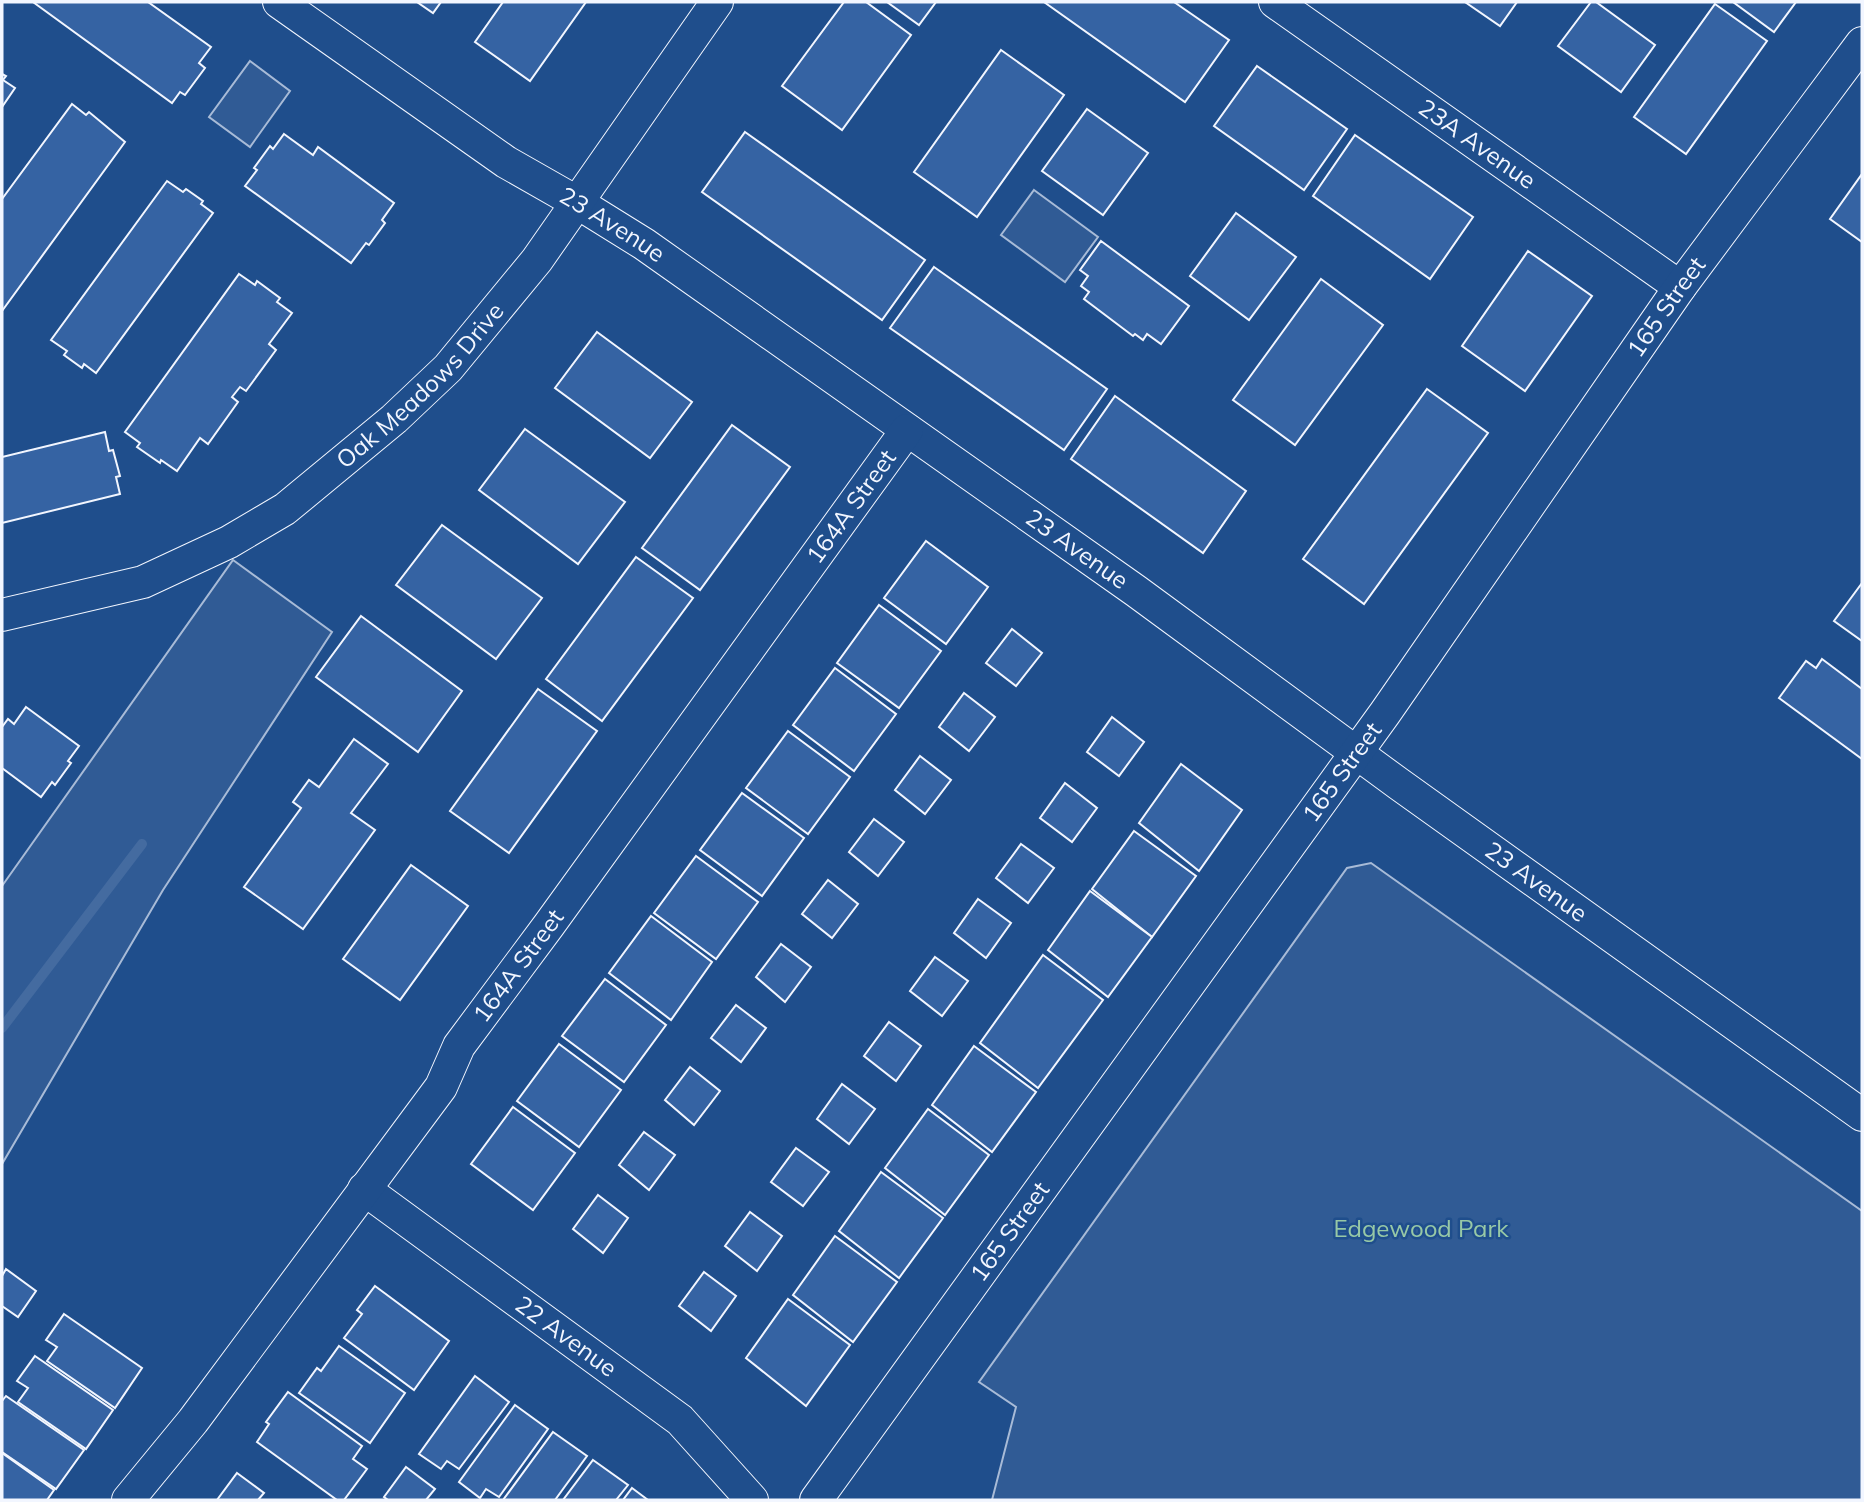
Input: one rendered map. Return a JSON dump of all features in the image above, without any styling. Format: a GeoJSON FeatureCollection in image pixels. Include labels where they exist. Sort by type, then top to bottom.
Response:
{"type":"FeatureCollection","features":[{"type":"Feature","properties":{"kind":"street","name":"23 Avenue"},"geometry":{"type":"LineString","coordinates":[[279,2],[506,162],[644,244],[1136,591],[1356,753],[1862,1115]]}},
{"type":"Feature","properties":{"kind":"street","name":"Oak Meadows Drive"},"geometry":{"type":"LineString","coordinates":[[2,615],[143,582],[229,542],[285,509],[394,419],[448,368],[537,260],[717,2]]}},
{"type":"Feature","properties":{"kind":"street","name":"23A Avenue"},"geometry":{"type":"LineString","coordinates":[[1275,2],[1680,287]]}},
{"type":"Feature","properties":{"kind":"street","name":"165 Street"},"geometry":{"type":"LineString","coordinates":[[816,1500],[1356,753],[1680,287],[1862,43]]}},
{"type":"Feature","properties":{"kind":"street","name":"164A Street"},"geometry":{"type":"LineString","coordinates":[[128,1500],[193,1421],[440,1087],[459,1046],[908,430]]}},
{"type":"Feature","properties":{"kind":"street","name":"22 Avenue"},"geometry":{"type":"LineString","coordinates":[[364,1189],[680,1420],[752,1500]]}},
{"type":"Feature","properties":{"kind":"shaded area"},"geometry":{"type":"Polygon","coordinates":[[[250,61],[290,91],[250,147],[209,117],[250,61]]]}},
{"type":"Feature","properties":{"kind":"shaded area"},"geometry":{"type":"Polygon","coordinates":[[[1034,190],[1098,237],[1065,282],[1001,235],[1034,190]]]}},
{"type":"Feature","properties":{"kind":"shaded area"},"geometry":{"type":"Polygon","coordinates":[[[233,560],[332,632],[163,890],[2,1164],[2,886],[233,560]]]}},
{"type":"Feature","properties":{"kind":"shaded area","name":"Edgewood Park"},"geometry":{"type":"Polygon","coordinates":[[[1371,863],[1862,1211],[1862,1500],[992,1500],[1016,1407],[979,1382],[1347,868],[1371,863]]]}},
{"type":"Feature","properties":{"kind":"building"},"geometry":{"type":"Polygon","coordinates":[[[33,2],[148,2],[211,47],[199,63],[205,68],[185,95],[180,92],[172,103],[33,2]]]}},
{"type":"Feature","properties":{"kind":"building"},"geometry":{"type":"Polygon","coordinates":[[[417,2],[441,2],[433,13],[417,2]]]}},
{"type":"Feature","properties":{"kind":"building"},"geometry":{"type":"Polygon","coordinates":[[[503,2],[586,2],[530,81],[475,42],[503,2]]]}},
{"type":"Feature","properties":{"kind":"building"},"geometry":{"type":"Polygon","coordinates":[[[844,2],[866,2],[911,35],[842,130],[782,86],[844,2]]]}},
{"type":"Feature","properties":{"kind":"building"},"geometry":{"type":"Polygon","coordinates":[[[887,2],[936,2],[919,25],[887,2]]]}},
{"type":"Feature","properties":{"kind":"building"},"geometry":{"type":"Polygon","coordinates":[[[1044,2],[1174,2],[1229,40],[1185,102],[1044,2]]]}},
{"type":"Feature","properties":{"kind":"building"},"geometry":{"type":"Polygon","coordinates":[[[1465,2],[1517,2],[1500,26],[1465,2]]]}},
{"type":"Feature","properties":{"kind":"building"},"geometry":{"type":"Polygon","coordinates":[[[1591,2],[1596,2],[1655,45],[1621,92],[1558,46],[1591,2]]]}},
{"type":"Feature","properties":{"kind":"building"},"geometry":{"type":"Polygon","coordinates":[[[1733,2],[1796,2],[1774,32],[1733,2]]]}},
{"type":"Feature","properties":{"kind":"building"},"geometry":{"type":"Polygon","coordinates":[[[1715,4],[1767,41],[1686,154],[1634,117],[1715,4]]]}},
{"type":"Feature","properties":{"kind":"building"},"geometry":{"type":"Polygon","coordinates":[[[1001,50],[1064,95],[977,217],[914,172],[1001,50]]]}},
{"type":"Feature","properties":{"kind":"building"},"geometry":{"type":"Polygon","coordinates":[[[1257,66],[1347,129],[1304,190],[1214,126],[1257,66]]]}},
{"type":"Feature","properties":{"kind":"building"},"geometry":{"type":"Polygon","coordinates":[[[2,74],[6,76],[3,80],[15,88],[2,107],[2,74]]]}},
{"type":"Feature","properties":{"kind":"building"},"geometry":{"type":"Polygon","coordinates":[[[72,104],[86,115],[89,112],[125,142],[2,311],[2,199],[72,104]]]}},
{"type":"Feature","properties":{"kind":"building"},"geometry":{"type":"Polygon","coordinates":[[[1087,109],[1148,153],[1103,215],[1042,171],[1087,109]]]}},
{"type":"Feature","properties":{"kind":"building"},"geometry":{"type":"Polygon","coordinates":[[[745,132],[925,260],[882,320],[702,192],[745,132]]]}},
{"type":"Feature","properties":{"kind":"building"},"geometry":{"type":"Polygon","coordinates":[[[284,134],[313,155],[318,147],[394,203],[382,220],[385,223],[351,263],[245,186],[270,146],[273,149],[284,134]]]}},
{"type":"Feature","properties":{"kind":"building"},"geometry":{"type":"Polygon","coordinates":[[[1355,135],[1473,217],[1430,279],[1313,196],[1355,135]]]}},
{"type":"Feature","properties":{"kind":"building"},"geometry":{"type":"Polygon","coordinates":[[[1862,174],[1862,242],[1830,219],[1862,174]]]}},
{"type":"Feature","properties":{"kind":"building"},"geometry":{"type":"Polygon","coordinates":[[[167,181],[183,192],[186,189],[203,201],[201,204],[213,213],[96,373],[84,364],[82,368],[64,355],[67,351],[51,340],[167,181]]]}},
{"type":"Feature","properties":{"kind":"building"},"geometry":{"type":"Polygon","coordinates":[[[1236,213],[1296,257],[1249,320],[1190,276],[1236,213]]]}},
{"type":"Feature","properties":{"kind":"building"},"geometry":{"type":"Polygon","coordinates":[[[1101,241],[1189,306],[1161,344],[1147,334],[1143,340],[1135,334],[1133,336],[1084,299],[1089,292],[1081,286],[1088,276],[1080,270],[1101,241]]]}},
{"type":"Feature","properties":{"kind":"building"},"geometry":{"type":"Polygon","coordinates":[[[1528,251],[1592,296],[1525,391],[1462,346],[1528,251]]]}},
{"type":"Feature","properties":{"kind":"building"},"geometry":{"type":"Polygon","coordinates":[[[934,267],[1107,389],[1064,450],[890,328],[934,267]]]}},
{"type":"Feature","properties":{"kind":"building"},"geometry":{"type":"Polygon","coordinates":[[[239,274],[255,285],[257,281],[280,298],[277,302],[292,313],[269,344],[276,350],[246,391],[240,387],[232,397],[238,402],[208,444],[200,438],[177,471],[137,447],[140,443],[125,432],[239,274]]]}},
{"type":"Feature","properties":{"kind":"building"},"geometry":{"type":"Polygon","coordinates":[[[1321,279],[1383,325],[1295,445],[1233,400],[1321,279]]]}},
{"type":"Feature","properties":{"kind":"building"},"geometry":{"type":"Polygon","coordinates":[[[597,332],[692,402],[650,458],[555,388],[597,332]]]}},
{"type":"Feature","properties":{"kind":"building"},"geometry":{"type":"Polygon","coordinates":[[[1427,389],[1488,433],[1364,604],[1303,559],[1427,389]]]}},
{"type":"Feature","properties":{"kind":"building"},"geometry":{"type":"Polygon","coordinates":[[[1115,396],[1246,491],[1203,553],[1071,459],[1115,396]]]}},
{"type":"Feature","properties":{"kind":"building"},"geometry":{"type":"Polygon","coordinates":[[[732,425],[790,467],[700,590],[642,548],[732,425]]]}},
{"type":"Feature","properties":{"kind":"building"},"geometry":{"type":"Polygon","coordinates":[[[525,429],[625,502],[578,564],[479,490],[525,429]]]}},
{"type":"Feature","properties":{"kind":"building"},"geometry":{"type":"Polygon","coordinates":[[[105,432],[109,451],[113,450],[120,476],[116,477],[120,494],[2,523],[2,457],[105,432]]]}},
{"type":"Feature","properties":{"kind":"building"},"geometry":{"type":"Polygon","coordinates":[[[442,525],[542,598],[496,659],[396,585],[442,525]]]}},
{"type":"Feature","properties":{"kind":"building"},"geometry":{"type":"Polygon","coordinates":[[[926,541],[988,587],[946,644],[884,598],[926,541]]]}},
{"type":"Feature","properties":{"kind":"building"},"geometry":{"type":"Polygon","coordinates":[[[636,557],[693,598],[602,721],[546,679],[636,557]]]}},
{"type":"Feature","properties":{"kind":"building"},"geometry":{"type":"Polygon","coordinates":[[[1862,583],[1862,641],[1834,621],[1862,583]]]}},
{"type":"Feature","properties":{"kind":"building"},"geometry":{"type":"Polygon","coordinates":[[[879,605],[941,651],[899,708],[837,663],[879,605]]]}},
{"type":"Feature","properties":{"kind":"building"},"geometry":{"type":"Polygon","coordinates":[[[361,616],[462,691],[418,752],[316,677],[361,616]]]}},
{"type":"Feature","properties":{"kind":"building"},"geometry":{"type":"Polygon","coordinates":[[[1012,629],[1042,653],[1016,686],[986,663],[1012,629]]]}},
{"type":"Feature","properties":{"kind":"building"},"geometry":{"type":"Polygon","coordinates":[[[1822,659],[1862,689],[1862,759],[1779,698],[1806,661],[1816,668],[1822,659]]]}},
{"type":"Feature","properties":{"kind":"building"},"geometry":{"type":"Polygon","coordinates":[[[835,668],[896,714],[854,771],[793,725],[835,668]]]}},
{"type":"Feature","properties":{"kind":"building"},"geometry":{"type":"Polygon","coordinates":[[[538,689],[597,731],[509,853],[450,811],[538,689]]]}},
{"type":"Feature","properties":{"kind":"building"},"geometry":{"type":"Polygon","coordinates":[[[964,693],[995,717],[969,751],[939,727],[964,693]]]}},
{"type":"Feature","properties":{"kind":"building"},"geometry":{"type":"Polygon","coordinates":[[[26,707],[79,746],[55,785],[52,782],[41,797],[2,768],[2,727],[8,719],[14,724],[26,707]]]}},
{"type":"Feature","properties":{"kind":"building"},"geometry":{"type":"Polygon","coordinates":[[[1112,717],[1144,742],[1119,776],[1087,752],[1112,717]]]}},
{"type":"Feature","properties":{"kind":"building"},"geometry":{"type":"Polygon","coordinates":[[[788,731],[850,777],[808,834],[746,788],[788,731]]]}},
{"type":"Feature","properties":{"kind":"building"},"geometry":{"type":"Polygon","coordinates":[[[354,739],[388,764],[351,813],[375,830],[303,929],[244,887],[301,808],[293,802],[309,780],[319,787],[354,739]]]}},
{"type":"Feature","properties":{"kind":"building"},"geometry":{"type":"Polygon","coordinates":[[[920,756],[951,780],[925,814],[895,790],[920,756]]]}},
{"type":"Feature","properties":{"kind":"building"},"geometry":{"type":"Polygon","coordinates":[[[1181,764],[1242,810],[1199,871],[1139,823],[1181,764]]]}},
{"type":"Feature","properties":{"kind":"building"},"geometry":{"type":"Polygon","coordinates":[[[1065,783],[1097,808],[1072,842],[1040,818],[1065,783]]]}},
{"type":"Feature","properties":{"kind":"building"},"geometry":{"type":"Polygon","coordinates":[[[742,793],[804,838],[762,896],[700,850],[742,793]]]}},
{"type":"Feature","properties":{"kind":"building"},"geometry":{"type":"Polygon","coordinates":[[[874,819],[904,842],[878,876],[849,852],[874,819]]]}},
{"type":"Feature","properties":{"kind":"building"},"geometry":{"type":"Polygon","coordinates":[[[1134,831],[1196,876],[1152,937],[1092,889],[1134,831]]]}},
{"type":"Feature","properties":{"kind":"building"},"geometry":{"type":"Polygon","coordinates":[[[1021,844],[1054,868],[1028,903],[996,878],[1021,844]]]}},
{"type":"Feature","properties":{"kind":"building"},"geometry":{"type":"Polygon","coordinates":[[[696,856],[758,902],[716,959],[654,913],[696,856]]]}},
{"type":"Feature","properties":{"kind":"building"},"geometry":{"type":"Polygon","coordinates":[[[411,865],[468,906],[400,1000],[343,959],[411,865]]]}},
{"type":"Feature","properties":{"kind":"building"},"geometry":{"type":"Polygon","coordinates":[[[828,880],[858,904],[832,938],[802,914],[828,880]]]}},
{"type":"Feature","properties":{"kind":"building"},"geometry":{"type":"Polygon","coordinates":[[[1090,891],[1152,937],[1108,997],[1048,950],[1090,891]]]}},
{"type":"Feature","properties":{"kind":"building"},"geometry":{"type":"Polygon","coordinates":[[[978,899],[1011,923],[986,958],[954,933],[978,899]]]}},
{"type":"Feature","properties":{"kind":"building"},"geometry":{"type":"Polygon","coordinates":[[[651,916],[712,962],[671,1020],[609,973],[651,916]]]}},
{"type":"Feature","properties":{"kind":"building"},"geometry":{"type":"Polygon","coordinates":[[[781,944],[811,967],[785,1002],[756,977],[781,944]]]}},
{"type":"Feature","properties":{"kind":"building"},"geometry":{"type":"Polygon","coordinates":[[[1043,955],[1103,1000],[1038,1088],[980,1043],[1043,955]]]}},
{"type":"Feature","properties":{"kind":"building"},"geometry":{"type":"Polygon","coordinates":[[[935,957],[968,981],[942,1016],[910,991],[935,957]]]}},
{"type":"Feature","properties":{"kind":"building"},"geometry":{"type":"Polygon","coordinates":[[[605,979],[666,1025],[624,1082],[562,1036],[605,979]]]}},
{"type":"Feature","properties":{"kind":"building"},"geometry":{"type":"Polygon","coordinates":[[[736,1005],[766,1028],[741,1062],[711,1038],[736,1005]]]}},
{"type":"Feature","properties":{"kind":"building"},"geometry":{"type":"Polygon","coordinates":[[[889,1022],[921,1046],[896,1081],[864,1056],[889,1022]]]}},
{"type":"Feature","properties":{"kind":"building"},"geometry":{"type":"Polygon","coordinates":[[[559,1044],[621,1090],[579,1147],[517,1101],[559,1044]]]}},
{"type":"Feature","properties":{"kind":"building"},"geometry":{"type":"Polygon","coordinates":[[[974,1046],[1036,1092],[992,1152],[932,1105],[974,1046]]]}},
{"type":"Feature","properties":{"kind":"building"},"geometry":{"type":"Polygon","coordinates":[[[690,1067],[720,1091],[694,1125],[665,1100],[690,1067]]]}},
{"type":"Feature","properties":{"kind":"building"},"geometry":{"type":"Polygon","coordinates":[[[842,1084],[875,1109],[849,1144],[817,1119],[842,1084]]]}},
{"type":"Feature","properties":{"kind":"building"},"geometry":{"type":"Polygon","coordinates":[[[513,1107],[575,1153],[533,1210],[471,1164],[513,1107]]]}},
{"type":"Feature","properties":{"kind":"building"},"geometry":{"type":"Polygon","coordinates":[[[928,1109],[989,1155],[945,1215],[885,1168],[928,1109]]]}},
{"type":"Feature","properties":{"kind":"building"},"geometry":{"type":"Polygon","coordinates":[[[644,1132],[675,1155],[649,1190],[619,1165],[644,1132]]]}},
{"type":"Feature","properties":{"kind":"building"},"geometry":{"type":"Polygon","coordinates":[[[796,1148],[829,1172],[803,1206],[771,1182],[796,1148]]]}},
{"type":"Feature","properties":{"kind":"building"},"geometry":{"type":"Polygon","coordinates":[[[881,1172],[943,1218],[899,1278],[839,1231],[881,1172]]]}},
{"type":"Feature","properties":{"kind":"building"},"geometry":{"type":"Polygon","coordinates":[[[598,1195],[628,1218],[603,1253],[573,1229],[598,1195]]]}},
{"type":"Feature","properties":{"kind":"building"},"geometry":{"type":"Polygon","coordinates":[[[750,1212],[782,1236],[757,1271],[725,1246],[750,1212]]]}},
{"type":"Feature","properties":{"kind":"building"},"geometry":{"type":"Polygon","coordinates":[[[835,1236],[897,1282],[853,1342],[793,1295],[835,1236]]]}},
{"type":"Feature","properties":{"kind":"building"},"geometry":{"type":"Polygon","coordinates":[[[6,1269],[36,1291],[18,1317],[2,1306],[2,1276],[6,1269]]]}},
{"type":"Feature","properties":{"kind":"building"},"geometry":{"type":"Polygon","coordinates":[[[704,1272],[736,1296],[711,1331],[679,1306],[704,1272]]]}},
{"type":"Feature","properties":{"kind":"building"},"geometry":{"type":"Polygon","coordinates":[[[375,1286],[449,1341],[414,1390],[344,1338],[362,1314],[357,1310],[375,1286]]]}},
{"type":"Feature","properties":{"kind":"building"},"geometry":{"type":"Polygon","coordinates":[[[788,1299],[850,1345],[806,1406],[746,1358],[788,1299]]]}},
{"type":"Feature","properties":{"kind":"building"},"geometry":{"type":"Polygon","coordinates":[[[64,1314],[142,1368],[115,1408],[47,1361],[57,1347],[46,1340],[64,1314]]]}},
{"type":"Feature","properties":{"kind":"building"},"geometry":{"type":"Polygon","coordinates":[[[339,1346],[405,1393],[370,1443],[299,1393],[317,1368],[321,1371],[339,1346]]]}},
{"type":"Feature","properties":{"kind":"building"},"geometry":{"type":"Polygon","coordinates":[[[35,1356],[113,1410],[86,1449],[18,1402],[28,1388],[17,1381],[35,1356]]]}},
{"type":"Feature","properties":{"kind":"building"},"geometry":{"type":"Polygon","coordinates":[[[475,1376],[509,1402],[459,1469],[447,1461],[441,1469],[419,1454],[475,1376]]]}},
{"type":"Feature","properties":{"kind":"building"},"geometry":{"type":"Polygon","coordinates":[[[288,1392],[362,1446],[353,1459],[367,1469],[344,1500],[337,1500],[257,1442],[269,1424],[266,1422],[288,1392]]]}},
{"type":"Feature","properties":{"kind":"building"},"geometry":{"type":"Polygon","coordinates":[[[6,1396],[84,1450],[56,1489],[2,1452],[2,1401],[6,1396]]]}},
{"type":"Feature","properties":{"kind":"building"},"geometry":{"type":"Polygon","coordinates":[[[515,1405],[548,1429],[499,1497],[486,1489],[480,1498],[459,1482],[515,1405]]]}},
{"type":"Feature","properties":{"kind":"building"},"geometry":{"type":"Polygon","coordinates":[[[553,1432],[587,1456],[555,1500],[503,1500],[553,1432]]]}},
{"type":"Feature","properties":{"kind":"building"},"geometry":{"type":"Polygon","coordinates":[[[2,1453],[54,1490],[47,1500],[2,1500],[2,1453]]]}},
{"type":"Feature","properties":{"kind":"building"},"geometry":{"type":"Polygon","coordinates":[[[593,1460],[628,1485],[616,1500],[563,1500],[593,1460]]]}},
{"type":"Feature","properties":{"kind":"building"},"geometry":{"type":"Polygon","coordinates":[[[406,1467],[435,1489],[426,1500],[388,1500],[384,1497],[406,1467]]]}},
{"type":"Feature","properties":{"kind":"building"},"geometry":{"type":"Polygon","coordinates":[[[237,1473],[264,1493],[258,1500],[217,1500],[237,1473]]]}},
{"type":"Feature","properties":{"kind":"building"},"geometry":{"type":"Polygon","coordinates":[[[632,1488],[648,1500],[623,1500],[632,1488]]]}},
{"type":"Feature","properties":{"kind":"waterway"},"geometry":{"type":"LineString","coordinates":[[2,1028],[142,844]]}}]}
